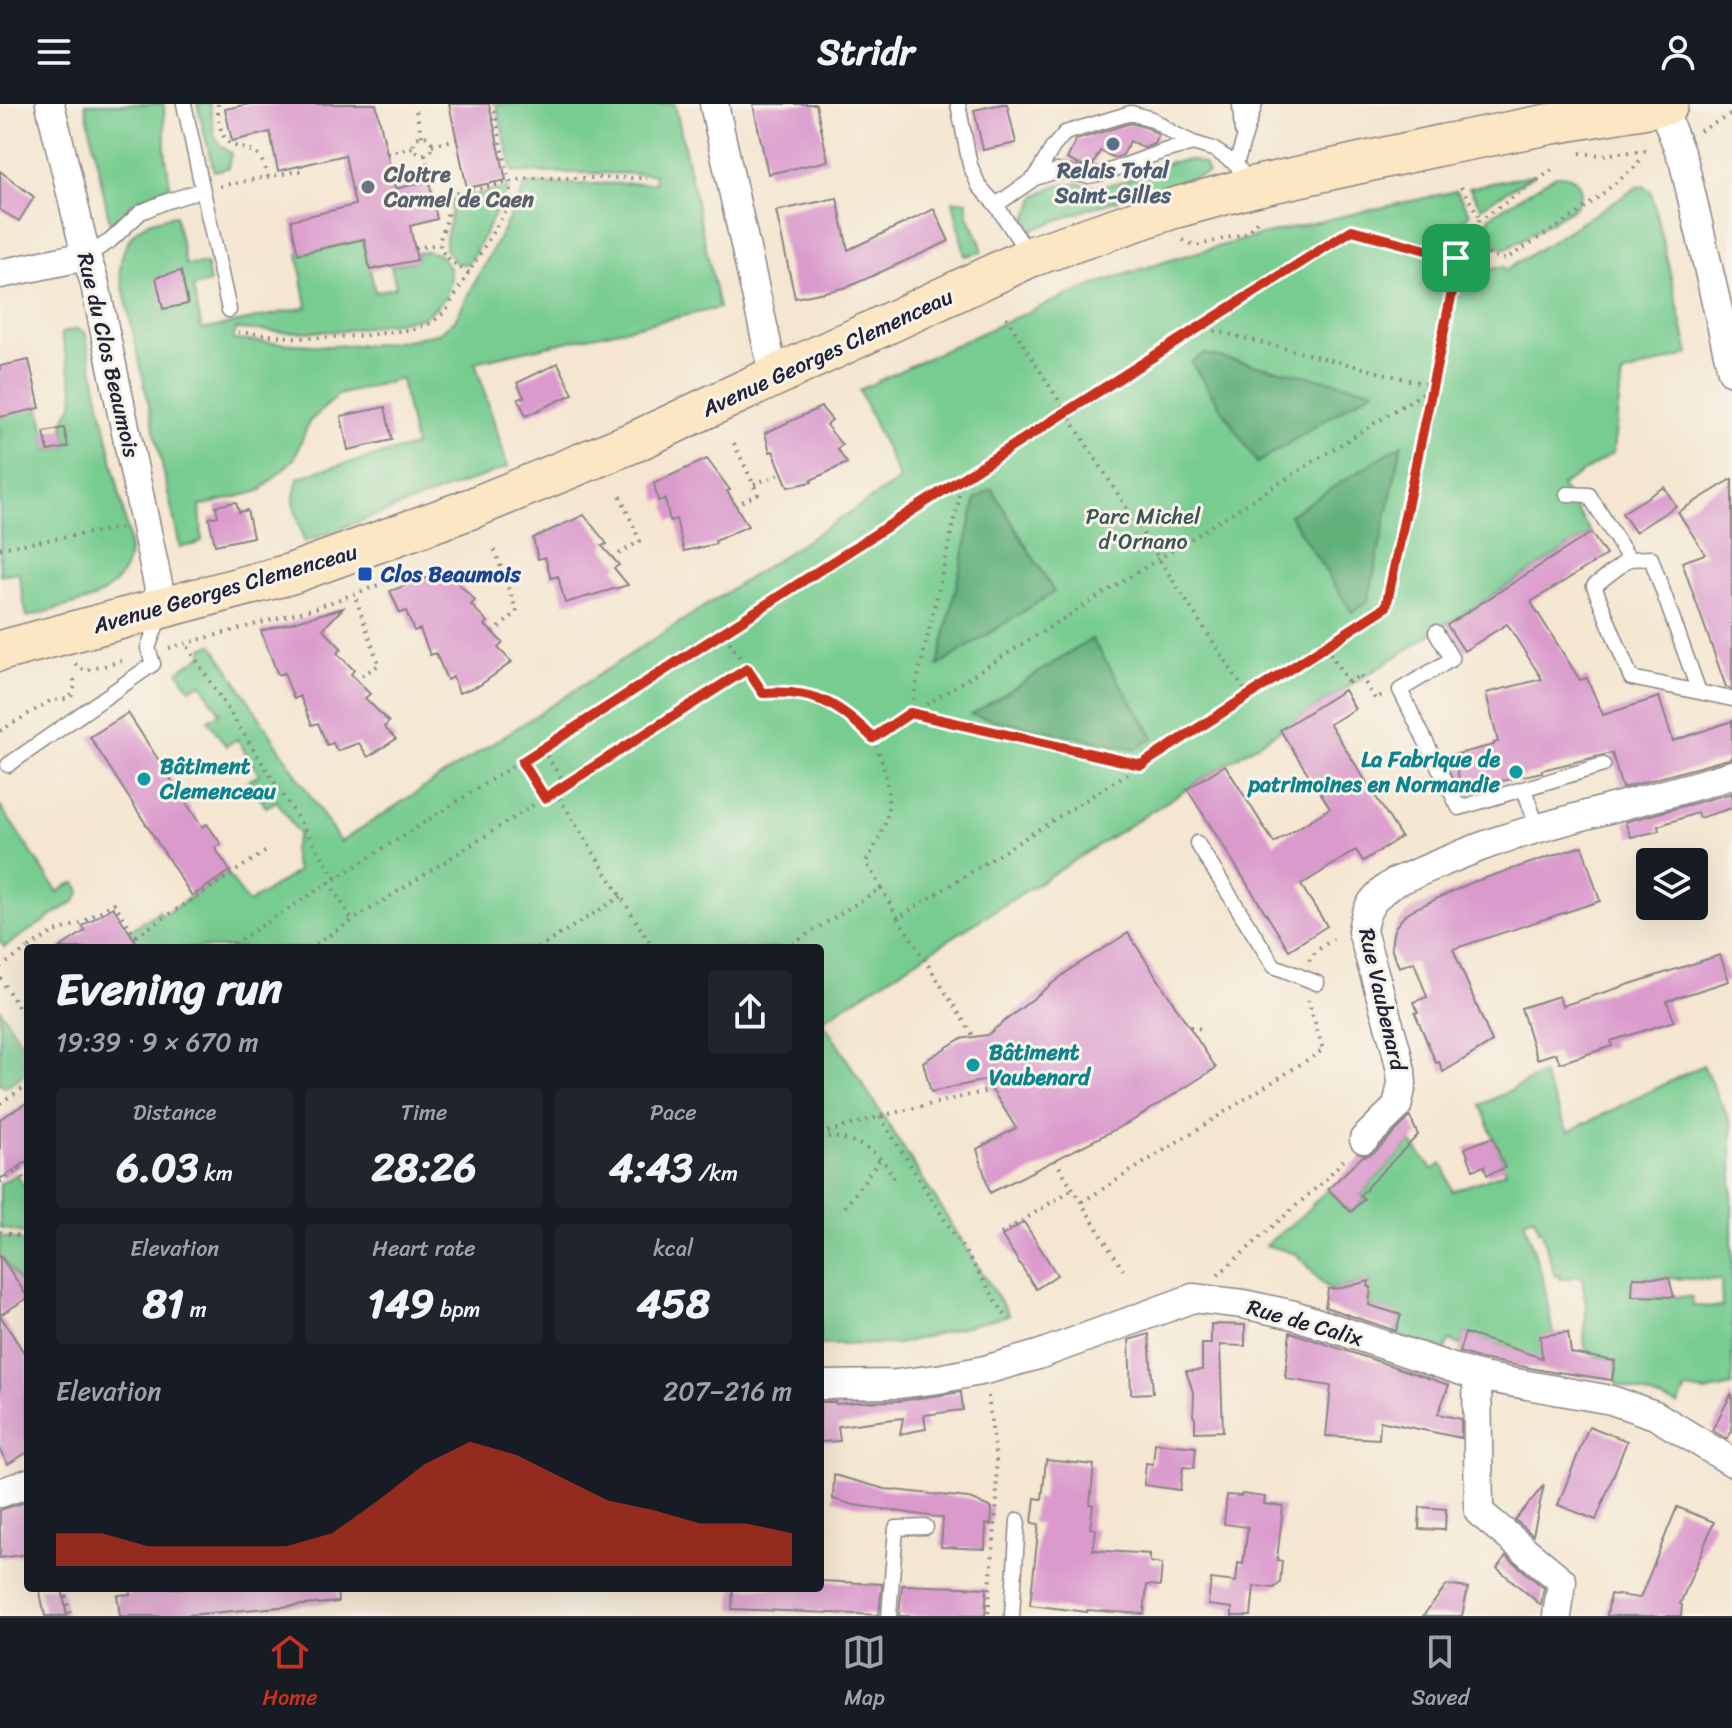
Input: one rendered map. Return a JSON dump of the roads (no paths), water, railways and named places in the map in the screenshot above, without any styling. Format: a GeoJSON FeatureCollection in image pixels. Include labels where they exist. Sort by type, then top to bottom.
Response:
{"type":"FeatureCollection","features":[{"type":"Feature","properties":{"kind":"main road","name":"Avenue Georges Clemenceau"},"geometry":{"type":"LineString","coordinates":[[0,651],[290,574],[475,507],[636,441],[1030,257],[1171,209],[1442,145],[1664,105]]}},
{"type":"Feature","properties":{"kind":"street","name":"Rue du Clos Beaumois"},"geometry":{"type":"LineString","coordinates":[[50,104],[94,280],[163,608]]}},
{"type":"Feature","properties":{"kind":"street"},"geometry":{"type":"LineString","coordinates":[[714,104],[774,376]]}},
{"type":"Feature","properties":{"kind":"street"},"geometry":{"type":"LineString","coordinates":[[1664,105],[1684,163],[1732,371]]}},
{"type":"Feature","properties":{"kind":"street"},"geometry":{"type":"LineString","coordinates":[[0,274],[86,256]]}},
{"type":"Feature","properties":{"kind":"street","name":"Rue Vaubenard"},"geometry":{"type":"LineString","coordinates":[[1364,1139],[1397,1107],[1402,1084],[1396,1049],[1362,931],[1364,916],[1382,890],[1500,840],[1732,775]]}},
{"type":"Feature","properties":{"kind":"street"},"geometry":{"type":"LineString","coordinates":[[1193,1298],[1214,1279]]}},
{"type":"Feature","properties":{"kind":"street","name":"Rue de Calix"},"geometry":{"type":"LineString","coordinates":[[824,1385],[897,1384],[985,1370],[1038,1355],[1193,1298],[1294,1315],[1477,1376],[1611,1400],[1655,1415],[1732,1462]]}},
{"type":"Feature","properties":{"kind":"street"},"geometry":{"type":"LineString","coordinates":[[1477,1376],[1479,1512],[1562,1581],[1557,1616]]}},
{"type":"Feature","properties":{"kind":"street"},"geometry":{"type":"LineString","coordinates":[[0,1493],[24,1484]]}},
{"type":"Feature","properties":{"kind":"lane"},"geometry":{"type":"LineString","coordinates":[[184,104],[229,310]]}},
{"type":"Feature","properties":{"kind":"lane"},"geometry":{"type":"LineString","coordinates":[[958,104],[970,165],[979,186],[996,205],[1030,257]]}},
{"type":"Feature","properties":{"kind":"lane"},"geometry":{"type":"LineString","coordinates":[[1240,104],[1248,190]]}},
{"type":"Feature","properties":{"kind":"lane"},"geometry":{"type":"LineString","coordinates":[[1242,143],[1255,104]]}},
{"type":"Feature","properties":{"kind":"lane"},"geometry":{"type":"LineString","coordinates":[[1035,178],[1065,133],[1131,113],[1152,119],[1193,143],[1213,149],[1248,190]]}},
{"type":"Feature","properties":{"kind":"lane"},"geometry":{"type":"LineString","coordinates":[[996,205],[1035,178],[1057,171],[1088,176],[1104,173],[1193,143]]}},
{"type":"Feature","properties":{"kind":"lane"},"geometry":{"type":"LineString","coordinates":[[86,256],[110,241],[141,212],[202,190]]}},
{"type":"Feature","properties":{"kind":"lane"},"geometry":{"type":"LineString","coordinates":[[1567,494],[1589,495],[1629,559]]}},
{"type":"Feature","properties":{"kind":"lane"},"geometry":{"type":"LineString","coordinates":[[1699,692],[1651,558],[1629,559],[1594,586],[1631,678],[1732,699]]}},
{"type":"Feature","properties":{"kind":"lane"},"geometry":{"type":"LineString","coordinates":[[8,765],[153,664],[148,648],[163,608]]}},
{"type":"Feature","properties":{"kind":"lane"},"geometry":{"type":"LineString","coordinates":[[1436,632],[1452,659],[1400,690],[1459,808],[1603,765]]}},
{"type":"Feature","properties":{"kind":"lane"},"geometry":{"type":"LineString","coordinates":[[1524,789],[1538,829]]}},
{"type":"Feature","properties":{"kind":"lane"},"geometry":{"type":"LineString","coordinates":[[1197,843],[1274,966],[1310,980]]}},
{"type":"Feature","properties":{"kind":"lane"},"geometry":{"type":"LineString","coordinates":[[1012,1616],[1018,1520]]}},
{"type":"Feature","properties":{"kind":"lane"},"geometry":{"type":"LineString","coordinates":[[889,1616],[896,1528],[926,1527]]}},
{"type":"Feature","properties":{"kind":"place","name":"Relais Total Saint-Gilles"},"geometry":{"type":"Point","coordinates":[1113,144]}},
{"type":"Feature","properties":{"kind":"place","name":"Cloitre Carmel de Caen"},"geometry":{"type":"Point","coordinates":[368,187]}},
{"type":"Feature","properties":{"kind":"place","name":"Clos Beaumois"},"geometry":{"type":"Point","coordinates":[365,574]}},
{"type":"Feature","properties":{"kind":"place","name":"La Fabrique de patrimoines en Normandie"},"geometry":{"type":"Point","coordinates":[1516,772]}},
{"type":"Feature","properties":{"kind":"place","name":"Bâtiment Clemenceau"},"geometry":{"type":"Point","coordinates":[144,779]}},
{"type":"Feature","properties":{"kind":"place","name":"Bâtiment Vaubenard"},"geometry":{"type":"Point","coordinates":[973,1065]}},
{"type":"Feature","properties":{"kind":"park label","name":"Parc Michel d'Ornano"},"geometry":{"type":"Point","coordinates":[1143,528]}}]}
